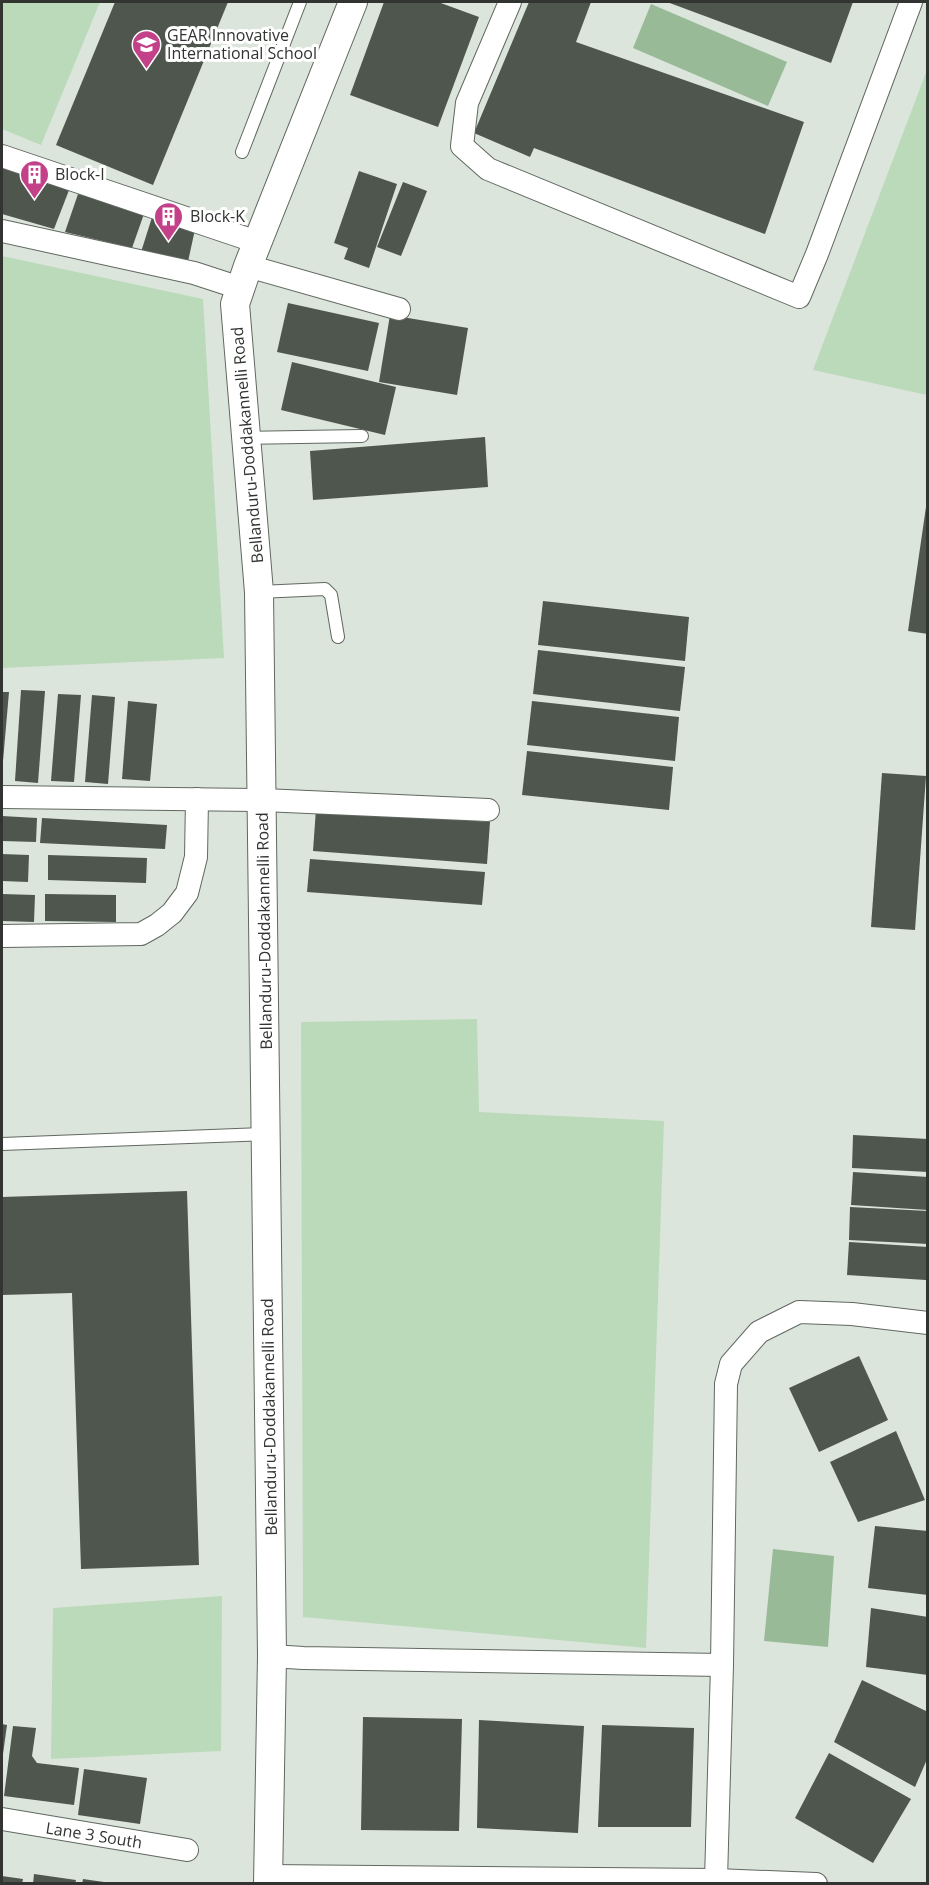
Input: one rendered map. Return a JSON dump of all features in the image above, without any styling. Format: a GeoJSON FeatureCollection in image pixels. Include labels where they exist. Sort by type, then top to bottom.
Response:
{"type":"FeatureCollection","features":[{"type":"Feature","properties":{"kind":"street","name":"Bellanduru-Doddakannelli Road"},"geometry":{"type":"LineString","coordinates":[[268,1880],[272,1656],[259,592],[235,304],[248,265],[353,2]]}},
{"type":"Feature","properties":{"kind":"street"},"geometry":{"type":"LineString","coordinates":[[510,2],[467,103],[462,146],[488,169],[800,297],[911,2]]}},
{"type":"Feature","properties":{"kind":"street"},"geometry":{"type":"LineString","coordinates":[[2,156],[248,265],[399,309]]}},
{"type":"Feature","properties":{"kind":"street"},"geometry":{"type":"LineString","coordinates":[[2,231],[194,273],[248,265]]}},
{"type":"Feature","properties":{"kind":"street"},"geometry":{"type":"LineString","coordinates":[[2,797],[262,800],[488,810]]}},
{"type":"Feature","properties":{"kind":"street"},"geometry":{"type":"LineString","coordinates":[[2,936],[141,934],[157,925],[172,913],[188,894],[196,857],[197,799]]}},
{"type":"Feature","properties":{"kind":"street"},"geometry":{"type":"LineString","coordinates":[[716,1880],[726,1384],[731,1364],[759,1332],[799,1312],[852,1314],[927,1323]]}},
{"type":"Feature","properties":{"kind":"street"},"geometry":{"type":"LineString","coordinates":[[272,1656],[722,1665]]}},
{"type":"Feature","properties":{"kind":"street","name":"Lane 3 South"},"geometry":{"type":"LineString","coordinates":[[2,1820],[187,1850]]}},
{"type":"Feature","properties":{"kind":"street"},"geometry":{"type":"LineString","coordinates":[[268,1880],[716,1880],[816,1884]]}},
{"type":"Feature","properties":{"kind":"lane"},"geometry":{"type":"LineString","coordinates":[[242,152],[300,2]]}},
{"type":"Feature","properties":{"kind":"lane"},"geometry":{"type":"LineString","coordinates":[[246,438],[362,436]]}},
{"type":"Feature","properties":{"kind":"lane"},"geometry":{"type":"LineString","coordinates":[[259,592],[325,589],[331,595],[338,637]]}},
{"type":"Feature","properties":{"kind":"lane"},"geometry":{"type":"LineString","coordinates":[[2,1144],[266,1134]]}},
{"type":"Feature","properties":{"kind":"shaded area"},"geometry":{"type":"Polygon","coordinates":[[[2,2],[100,2],[41,145],[2,129],[2,2]]]}},
{"type":"Feature","properties":{"kind":"shaded area"},"geometry":{"type":"Polygon","coordinates":[[[651,4],[787,62],[768,106],[633,48],[651,4]]]}},
{"type":"Feature","properties":{"kind":"shaded area"},"geometry":{"type":"Polygon","coordinates":[[[927,70],[927,395],[813,370],[927,70]]]}},
{"type":"Feature","properties":{"kind":"shaded area"},"geometry":{"type":"Polygon","coordinates":[[[2,256],[203,299],[224,658],[2,668],[2,256]]]}},
{"type":"Feature","properties":{"kind":"shaded area"},"geometry":{"type":"Polygon","coordinates":[[[477,1019],[479,1112],[664,1121],[646,1648],[303,1617],[301,1022],[477,1019]]]}},
{"type":"Feature","properties":{"kind":"shaded area"},"geometry":{"type":"Polygon","coordinates":[[[773,1549],[834,1556],[828,1647],[764,1641],[773,1549]]]}},
{"type":"Feature","properties":{"kind":"shaded area"},"geometry":{"type":"Polygon","coordinates":[[[222,1596],[221,1751],[51,1759],[53,1608],[222,1596]]]}},
{"type":"Feature","properties":{"kind":"building"},"geometry":{"type":"Polygon","coordinates":[[[115,2],[228,2],[153,185],[56,145],[115,2]]]}},
{"type":"Feature","properties":{"kind":"building"},"geometry":{"type":"Polygon","coordinates":[[[384,2],[438,2],[479,17],[438,127],[350,95],[384,2]]]}},
{"type":"Feature","properties":{"kind":"building"},"geometry":{"type":"Polygon","coordinates":[[[529,2],[591,2],[576,42],[804,122],[765,234],[534,148],[530,157],[474,133],[529,2]]]}},
{"type":"Feature","properties":{"kind":"building"},"geometry":{"type":"Polygon","coordinates":[[[667,2],[853,2],[831,63],[667,2]]]}},
{"type":"Feature","properties":{"kind":"building","name":"Block-I"},"geometry":{"type":"Polygon","coordinates":[[[2,160],[71,185],[54,229],[2,214],[2,160]]]}},
{"type":"Feature","properties":{"kind":"building"},"geometry":{"type":"Polygon","coordinates":[[[359,171],[397,184],[369,268],[344,259],[348,248],[334,243],[359,171]]]}},
{"type":"Feature","properties":{"kind":"building"},"geometry":{"type":"Polygon","coordinates":[[[403,182],[427,191],[401,256],[377,247],[403,182]]]}},
{"type":"Feature","properties":{"kind":"building"},"geometry":{"type":"Polygon","coordinates":[[[78,194],[145,211],[132,248],[65,232],[78,194]]]}},
{"type":"Feature","properties":{"kind":"building","name":"Block-K"},"geometry":{"type":"Polygon","coordinates":[[[154,211],[196,225],[187,266],[141,252],[154,211]]]}},
{"type":"Feature","properties":{"kind":"building"},"geometry":{"type":"Polygon","coordinates":[[[288,303],[379,323],[368,371],[277,352],[288,303]]]}},
{"type":"Feature","properties":{"kind":"building"},"geometry":{"type":"Polygon","coordinates":[[[390,315],[468,328],[457,395],[379,382],[390,315]]]}},
{"type":"Feature","properties":{"kind":"building"},"geometry":{"type":"Polygon","coordinates":[[[292,362],[396,387],[385,435],[281,410],[292,362]]]}},
{"type":"Feature","properties":{"kind":"building"},"geometry":{"type":"Polygon","coordinates":[[[485,437],[488,487],[313,500],[310,451],[485,437]]]}},
{"type":"Feature","properties":{"kind":"building"},"geometry":{"type":"Polygon","coordinates":[[[926,507],[928,507],[928,634],[908,631],[926,507]]]}},
{"type":"Feature","properties":{"kind":"building"},"geometry":{"type":"Polygon","coordinates":[[[543,601],[689,617],[685,661],[538,645],[543,601]]]}},
{"type":"Feature","properties":{"kind":"building"},"geometry":{"type":"Polygon","coordinates":[[[538,650],[685,667],[680,711],[533,694],[538,650]]]}},
{"type":"Feature","properties":{"kind":"building"},"geometry":{"type":"Polygon","coordinates":[[[21,690],[45,691],[38,783],[15,781],[21,690]]]}},
{"type":"Feature","properties":{"kind":"building"},"geometry":{"type":"Polygon","coordinates":[[[2,692],[9,692],[3,761],[2,761],[2,692]]]}},
{"type":"Feature","properties":{"kind":"building"},"geometry":{"type":"Polygon","coordinates":[[[58,694],[81,695],[74,782],[51,781],[58,694]]]}},
{"type":"Feature","properties":{"kind":"building"},"geometry":{"type":"Polygon","coordinates":[[[92,695],[115,697],[108,784],[85,782],[92,695]]]}},
{"type":"Feature","properties":{"kind":"building"},"geometry":{"type":"Polygon","coordinates":[[[128,701],[157,704],[150,781],[122,779],[128,701]]]}},
{"type":"Feature","properties":{"kind":"building"},"geometry":{"type":"Polygon","coordinates":[[[532,701],[679,717],[675,761],[527,745],[532,701]]]}},
{"type":"Feature","properties":{"kind":"building"},"geometry":{"type":"Polygon","coordinates":[[[527,751],[673,767],[669,810],[522,795],[527,751]]]}},
{"type":"Feature","properties":{"kind":"building"},"geometry":{"type":"Polygon","coordinates":[[[882,773],[926,776],[915,930],[871,927],[882,773]]]}},
{"type":"Feature","properties":{"kind":"building"},"geometry":{"type":"Polygon","coordinates":[[[316,809],[490,822],[487,864],[313,851],[316,809]]]}},
{"type":"Feature","properties":{"kind":"building"},"geometry":{"type":"Polygon","coordinates":[[[2,816],[37,818],[36,842],[2,841],[2,816]]]}},
{"type":"Feature","properties":{"kind":"building"},"geometry":{"type":"Polygon","coordinates":[[[42,818],[167,825],[165,849],[40,843],[42,818]]]}},
{"type":"Feature","properties":{"kind":"building"},"geometry":{"type":"Polygon","coordinates":[[[2,854],[29,855],[28,882],[2,881],[2,854]]]}},
{"type":"Feature","properties":{"kind":"building"},"geometry":{"type":"Polygon","coordinates":[[[48,855],[147,858],[146,883],[48,880],[48,855]]]}},
{"type":"Feature","properties":{"kind":"building"},"geometry":{"type":"Polygon","coordinates":[[[310,859],[485,872],[482,905],[307,892],[310,859]]]}},
{"type":"Feature","properties":{"kind":"building"},"geometry":{"type":"Polygon","coordinates":[[[2,894],[35,895],[34,922],[2,921],[2,894]]]}},
{"type":"Feature","properties":{"kind":"building"},"geometry":{"type":"Polygon","coordinates":[[[45,894],[116,895],[116,922],[45,921],[45,894]]]}},
{"type":"Feature","properties":{"kind":"building"},"geometry":{"type":"Polygon","coordinates":[[[853,1135],[928,1139],[928,1172],[852,1168],[853,1135]]]}},
{"type":"Feature","properties":{"kind":"building"},"geometry":{"type":"Polygon","coordinates":[[[853,1172],[928,1177],[928,1210],[851,1205],[853,1172]]]}},
{"type":"Feature","properties":{"kind":"building"},"geometry":{"type":"Polygon","coordinates":[[[187,1191],[199,1565],[81,1569],[72,1293],[2,1295],[2,1197],[187,1191]]]}},
{"type":"Feature","properties":{"kind":"building"},"geometry":{"type":"Polygon","coordinates":[[[850,1207],[928,1211],[928,1244],[849,1240],[850,1207]]]}},
{"type":"Feature","properties":{"kind":"building"},"geometry":{"type":"Polygon","coordinates":[[[849,1242],[928,1247],[926,1280],[847,1275],[849,1242]]]}},
{"type":"Feature","properties":{"kind":"building"},"geometry":{"type":"Polygon","coordinates":[[[859,1356],[888,1420],[819,1452],[789,1388],[859,1356]]]}},
{"type":"Feature","properties":{"kind":"building"},"geometry":{"type":"Polygon","coordinates":[[[896,1431],[925,1500],[858,1522],[830,1462],[896,1431]]]}},
{"type":"Feature","properties":{"kind":"building"},"geometry":{"type":"Polygon","coordinates":[[[875,1526],[928,1531],[928,1595],[868,1588],[875,1526]]]}},
{"type":"Feature","properties":{"kind":"building"},"geometry":{"type":"Polygon","coordinates":[[[871,1608],[928,1617],[928,1675],[866,1667],[871,1608]]]}},
{"type":"Feature","properties":{"kind":"building"},"geometry":{"type":"Polygon","coordinates":[[[862,1680],[928,1712],[928,1757],[915,1787],[834,1742],[862,1680]]]}},
{"type":"Feature","properties":{"kind":"building"},"geometry":{"type":"Polygon","coordinates":[[[363,1717],[462,1719],[459,1831],[361,1830],[363,1717]]]}},
{"type":"Feature","properties":{"kind":"building"},"geometry":{"type":"Polygon","coordinates":[[[479,1720],[584,1726],[578,1833],[477,1828],[479,1720]]]}},
{"type":"Feature","properties":{"kind":"building"},"geometry":{"type":"Polygon","coordinates":[[[2,1724],[7,1725],[3,1754],[2,1754],[2,1724]]]}},
{"type":"Feature","properties":{"kind":"building"},"geometry":{"type":"Polygon","coordinates":[[[602,1725],[694,1728],[691,1827],[598,1827],[602,1725]]]}},
{"type":"Feature","properties":{"kind":"building"},"geometry":{"type":"Polygon","coordinates":[[[13,1726],[36,1728],[32,1756],[37,1763],[79,1768],[74,1805],[4,1796],[13,1726]]]}},
{"type":"Feature","properties":{"kind":"building"},"geometry":{"type":"Polygon","coordinates":[[[829,1753],[911,1799],[873,1863],[795,1818],[829,1753]]]}},
{"type":"Feature","properties":{"kind":"building"},"geometry":{"type":"Polygon","coordinates":[[[84,1769],[147,1778],[140,1824],[78,1815],[84,1769]]]}},
{"type":"Feature","properties":{"kind":"building"},"geometry":{"type":"Polygon","coordinates":[[[34,1874],[76,1880],[75,1884],[33,1884],[34,1874]]]}},
{"type":"Feature","properties":{"kind":"building"},"geometry":{"type":"Polygon","coordinates":[[[2,1876],[23,1879],[22,1884],[2,1884],[2,1876]]]}},
{"type":"Feature","properties":{"kind":"building"},"geometry":{"type":"Polygon","coordinates":[[[83,1879],[104,1882],[104,1884],[82,1884],[83,1879]]]}},
{"type":"Feature","properties":{"kind":"place","name":"GEAR Innovative International School"},"geometry":{"type":"Point","coordinates":[146,70]}},
{"type":"Feature","properties":{"kind":"place","name":"Block-I"},"geometry":{"type":"Point","coordinates":[34,200]}},
{"type":"Feature","properties":{"kind":"place","name":"Block-K"},"geometry":{"type":"Point","coordinates":[169,242]}}]}
